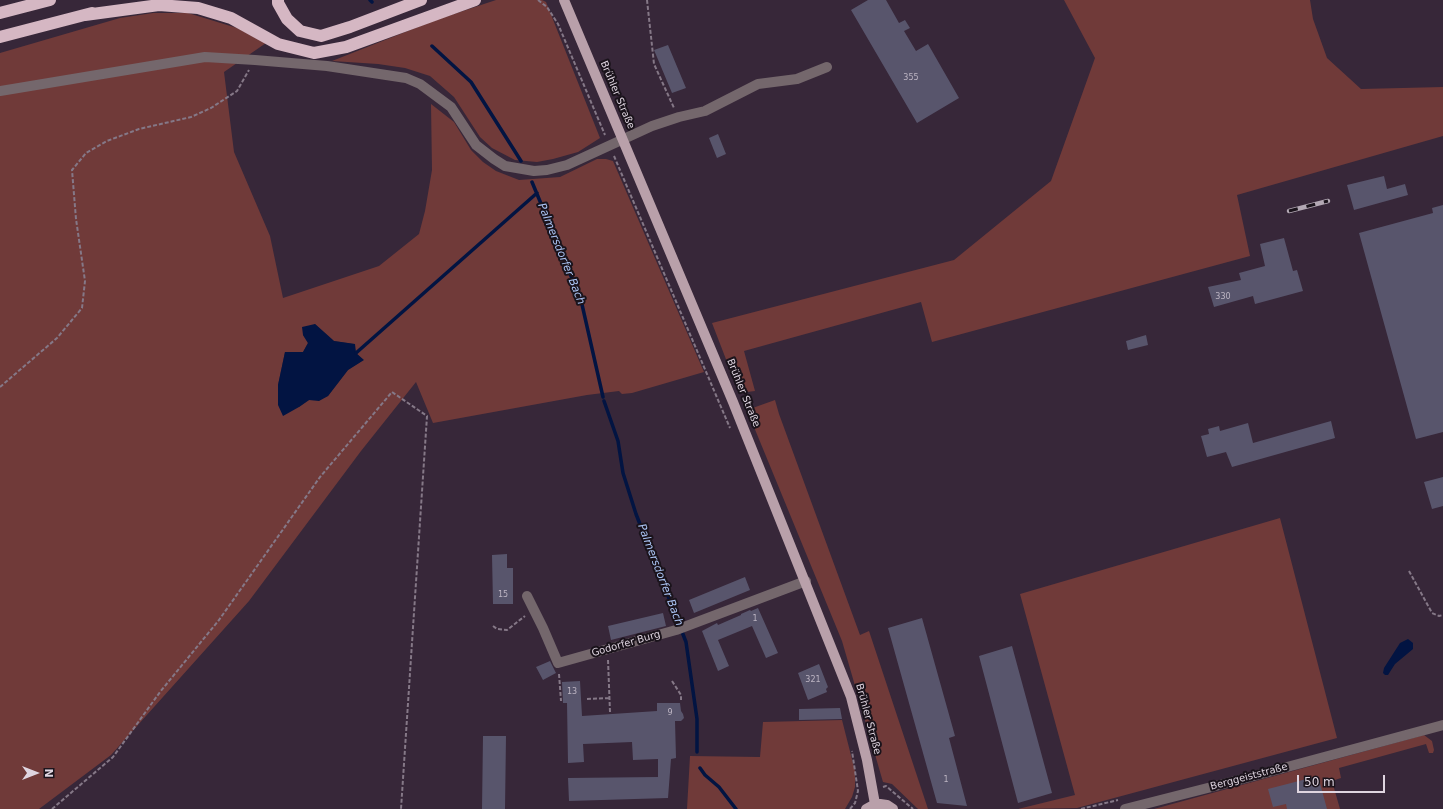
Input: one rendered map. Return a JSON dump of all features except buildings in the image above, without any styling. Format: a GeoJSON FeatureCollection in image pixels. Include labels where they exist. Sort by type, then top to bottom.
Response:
{"type":"FeatureCollection","features":[{"type":"Feature","properties":{"kind":"highway"},"geometry":{"type":"LineString","coordinates":[[0,13],[50,0]]}},
{"type":"Feature","properties":{"kind":"highway"},"geometry":{"type":"LineString","coordinates":[[0,37],[85,15],[130,0]]}},
{"type":"Feature","properties":{"kind":"highway"},"geometry":{"type":"LineString","coordinates":[[278,0],[278,3],[287,19],[300,31],[321,36],[350,27],[421,0]]}},
{"type":"Feature","properties":{"kind":"highway"},"geometry":{"type":"LineString","coordinates":[[85,15],[159,5],[198,8],[231,18],[278,44],[314,53],[346,47],[475,0]]}},
{"type":"Feature","properties":{"kind":"main road","name":"Brühler Straße"},"geometry":{"type":"LineString","coordinates":[[564,0],[730,395],[851,696],[867,760],[870,807],[887,805],[893,809]]}},
{"type":"Feature","properties":{"kind":"street"},"geometry":{"type":"LineString","coordinates":[[0,91],[205,57],[327,66],[406,78],[420,84],[451,107],[476,145],[494,159],[505,166],[534,171],[547,170],[567,165],[623,138],[678,117],[705,111],[758,84],[796,79],[827,66]]}},
{"type":"Feature","properties":{"kind":"street","name":"Godorfer Burg"},"geometry":{"type":"LineString","coordinates":[[558,663],[680,628],[806,581]]}},
{"type":"Feature","properties":{"kind":"street"},"geometry":{"type":"LineString","coordinates":[[527,596],[558,663]]}},
{"type":"Feature","properties":{"kind":"street","name":"Berggeiststraße"},"geometry":{"type":"LineString","coordinates":[[1125,809],[1443,725]]}},
{"type":"Feature","properties":{"kind":"path"},"geometry":{"type":"LineString","coordinates":[[538,0],[547,7],[558,24],[731,430]]}},
{"type":"Feature","properties":{"kind":"path"},"geometry":{"type":"LineString","coordinates":[[647,0],[654,64],[678,117]]}},
{"type":"Feature","properties":{"kind":"path"},"geometry":{"type":"LineString","coordinates":[[0,386],[57,338],[82,308],[85,280],[76,219],[72,170],[86,153],[107,141],[139,129],[191,117],[211,108],[237,91],[255,60]]}},
{"type":"Feature","properties":{"kind":"path"},"geometry":{"type":"LineString","coordinates":[[52,809],[113,757],[160,692],[219,620],[320,477],[392,392],[426,416],[401,809]]}},
{"type":"Feature","properties":{"kind":"path"},"geometry":{"type":"LineString","coordinates":[[1409,571],[1432,613],[1439,616],[1443,615]]}},
{"type":"Feature","properties":{"kind":"path"},"geometry":{"type":"LineString","coordinates":[[493,626],[497,629],[507,630],[534,609]]}},
{"type":"Feature","properties":{"kind":"path"},"geometry":{"type":"LineString","coordinates":[[607,649],[610,712]]}},
{"type":"Feature","properties":{"kind":"path"},"geometry":{"type":"LineString","coordinates":[[558,663],[561,701]]}},
{"type":"Feature","properties":{"kind":"path"},"geometry":{"type":"LineString","coordinates":[[672,681],[681,695],[681,700]]}},
{"type":"Feature","properties":{"kind":"path"},"geometry":{"type":"LineString","coordinates":[[587,699],[610,698]]}},
{"type":"Feature","properties":{"kind":"path"},"geometry":{"type":"LineString","coordinates":[[850,809],[855,803],[858,791],[851,746]]}},
{"type":"Feature","properties":{"kind":"shaded area"},"geometry":{"type":"Polygon","coordinates":[[[496,0],[542,0],[546,2],[600,138],[578,152],[553,159],[537,162],[515,160],[492,148],[480,137],[454,97],[430,76],[405,68],[378,64],[332,61],[433,21],[496,0]]]}},
{"type":"Feature","properties":{"kind":"shaded area"},"geometry":{"type":"Polygon","coordinates":[[[1064,0],[1310,0],[1313,19],[1327,58],[1361,89],[1443,87],[1443,136],[1237,195],[1250,256],[932,342],[921,302],[744,351],[755,391],[739,393],[712,323],[954,260],[1051,181],[1095,58],[1064,0]]]}},
{"type":"Feature","properties":{"kind":"shaded area"},"geometry":{"type":"Polygon","coordinates":[[[153,13],[188,13],[237,28],[266,43],[224,72],[234,152],[270,236],[283,298],[379,266],[419,234],[425,211],[432,170],[431,104],[454,122],[471,150],[483,162],[496,171],[519,180],[560,177],[597,159],[613,161],[704,372],[632,393],[622,394],[619,391],[587,395],[433,423],[416,382],[361,451],[249,601],[111,755],[39,809],[0,809],[0,53],[120,18],[153,13]],[[315,324],[303,335],[308,343],[303,352],[285,352],[278,385],[299,407],[309,400],[319,400],[328,396],[348,370],[363,360],[356,353],[354,344],[334,341],[315,324]]]}},
{"type":"Feature","properties":{"kind":"shaded area"},"geometry":{"type":"Polygon","coordinates":[[[775,400],[860,635],[869,631],[928,809],[918,809],[892,784],[883,782],[842,641],[747,410],[775,400]]]}},
{"type":"Feature","properties":{"kind":"shaded area"},"geometry":{"type":"Polygon","coordinates":[[[1280,518],[1337,738],[1077,808],[1018,809],[1075,795],[1020,594],[1280,518]]]}},
{"type":"Feature","properties":{"kind":"shaded area"},"geometry":{"type":"Polygon","coordinates":[[[842,720],[855,771],[855,787],[852,797],[845,809],[687,809],[690,756],[760,757],[763,722],[842,720]]]}},
{"type":"Feature","properties":{"kind":"shaded area"},"geometry":{"type":"Polygon","coordinates":[[[1424,735],[1432,741],[1434,750],[1433,753],[1429,753],[1426,744],[1339,768],[1341,778],[1332,781],[1340,809],[1154,809],[1424,735]]]}},
{"type":"Feature","properties":{"kind":"water"},"geometry":{"type":"Polygon","coordinates":[[[315,324],[334,341],[355,344],[356,353],[364,360],[348,370],[328,396],[319,401],[309,400],[283,416],[278,405],[278,385],[285,352],[303,352],[308,343],[303,335],[302,327],[315,324]]]}},
{"type":"Feature","properties":{"kind":"water"},"geometry":{"type":"Polygon","coordinates":[[[1408,639],[1413,643],[1413,649],[1395,664],[1388,675],[1385,675],[1383,673],[1384,668],[1400,643],[1408,639]]]}},
{"type":"Feature","properties":{"kind":"waterway","name":"Palmersdorfer Bach"},"geometry":{"type":"LineString","coordinates":[[432,46],[471,82],[521,161]]}},
{"type":"Feature","properties":{"kind":"waterway","name":"Palmersdorfer Bach"},"geometry":{"type":"LineString","coordinates":[[532,182],[581,300],[603,397]]}},
{"type":"Feature","properties":{"kind":"waterway"},"geometry":{"type":"LineString","coordinates":[[356,353],[537,193]]}},
{"type":"Feature","properties":{"kind":"waterway","name":"Palmersdorfer Bach"},"geometry":{"type":"LineString","coordinates":[[604,401],[618,441],[623,473],[636,514],[686,642],[697,719],[697,752]]}},
{"type":"Feature","properties":{"kind":"waterway","name":"Palmersdorfer Bach"},"geometry":{"type":"LineString","coordinates":[[700,768],[705,775],[719,787],[736,809]]}},
{"type":"Feature","properties":{"kind":"railway"},"geometry":{"type":"LineString","coordinates":[[1289,211],[1328,201]]}}]}
